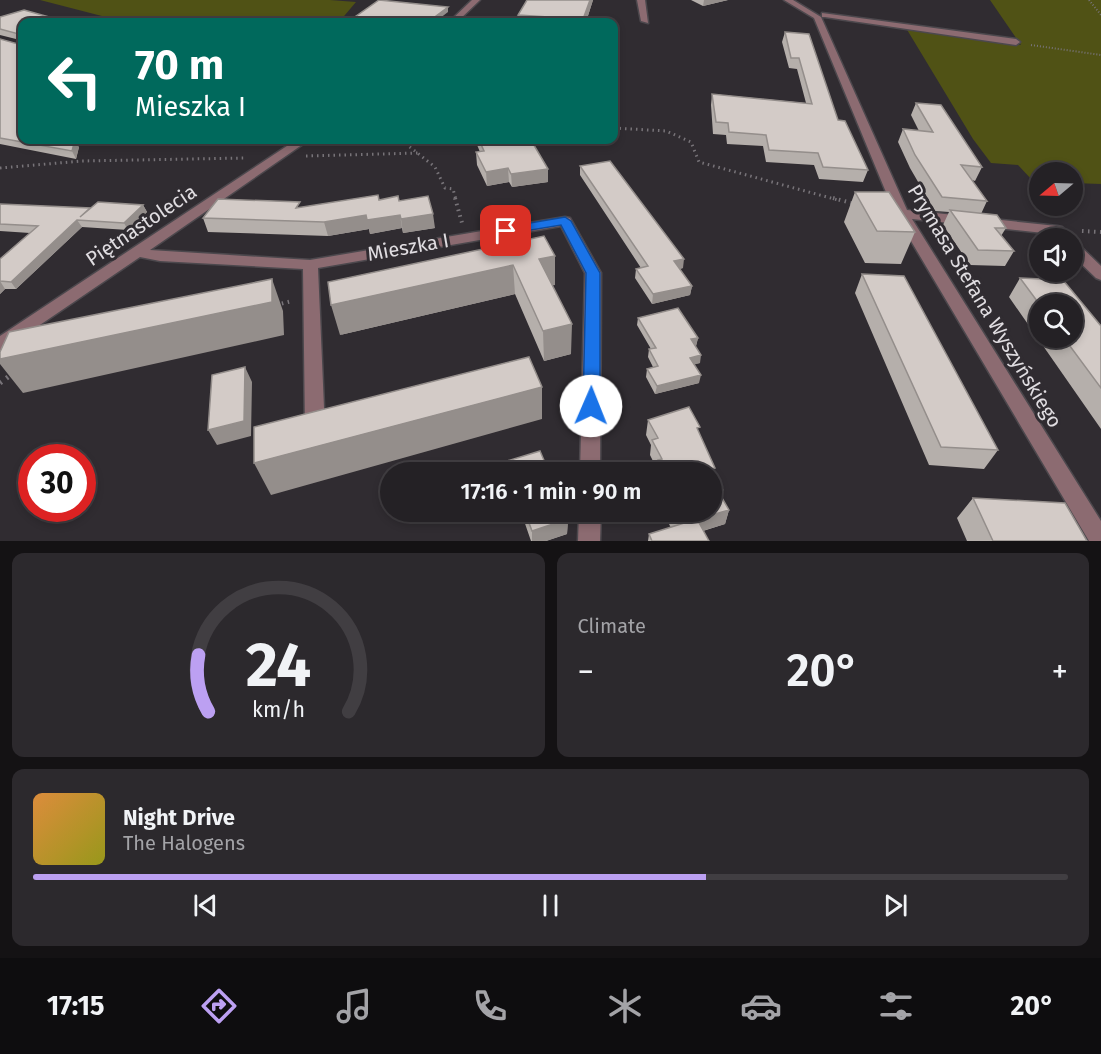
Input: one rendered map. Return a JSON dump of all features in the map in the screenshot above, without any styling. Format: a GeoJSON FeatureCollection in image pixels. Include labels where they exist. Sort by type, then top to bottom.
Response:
{"type":"FeatureCollection","features":[{"type":"Feature","properties":{"kind":"street"},"geometry":{"type":"LineString","coordinates":[[457,18],[476,0]]}},
{"type":"Feature","properties":{"kind":"street"},"geometry":{"type":"LineString","coordinates":[[641,0],[645,21]]}},
{"type":"Feature","properties":{"kind":"street"},"geometry":{"type":"LineString","coordinates":[[788,0],[821,16],[1016,42]]}},
{"type":"Feature","properties":{"kind":"street","name":"Prymasa Stefana Wyszyńskiego"},"geometry":{"type":"LineString","coordinates":[[810,0],[821,16],[900,210],[1101,541]]}},
{"type":"Feature","properties":{"kind":"street","name":"Piętnastolecia"},"geometry":{"type":"LineString","coordinates":[[0,344],[297,144]]}},
{"type":"Feature","properties":{"kind":"street"},"geometry":{"type":"LineString","coordinates":[[900,210],[1041,228]]}},
{"type":"Feature","properties":{"kind":"street","name":"Mieszka I"},"geometry":{"type":"LineString","coordinates":[[137,252],[160,256],[310,265],[565,221],[593,273],[590,462]]}},
{"type":"Feature","properties":{"kind":"street"},"geometry":{"type":"LineString","coordinates":[[1083,257],[1101,275]]}},
{"type":"Feature","properties":{"kind":"street"},"geometry":{"type":"LineString","coordinates":[[310,265],[315,431]]}},
{"type":"Feature","properties":{"kind":"street"},"geometry":{"type":"LineString","coordinates":[[589,541],[590,522]]}},
{"type":"Feature","properties":{"kind":"path"},"geometry":{"type":"LineString","coordinates":[[1089,0],[1101,15]]}},
{"type":"Feature","properties":{"kind":"path"},"geometry":{"type":"LineString","coordinates":[[1016,42],[1101,56]]}},
{"type":"Feature","properties":{"kind":"path"},"geometry":{"type":"LineString","coordinates":[[618,128],[666,131],[691,142],[699,162],[855,204],[900,210]]}},
{"type":"Feature","properties":{"kind":"path"},"geometry":{"type":"LineString","coordinates":[[406,144],[435,166],[445,188],[453,189],[466,237]]}},
{"type":"Feature","properties":{"kind":"path"},"geometry":{"type":"LineString","coordinates":[[0,168],[82,161],[418,153]]}},
{"type":"Feature","properties":{"kind":"path"},"geometry":{"type":"LineString","coordinates":[[269,306],[303,298]]}},
{"type":"Feature","properties":{"kind":"path"},"geometry":{"type":"LineString","coordinates":[[0,383],[16,371]]}},
{"type":"Feature","properties":{"kind":"shaded area"},"geometry":{"type":"Polygon","coordinates":[[[40,0],[330,0],[356,2],[342,18],[110,18],[40,0]]]}},
{"type":"Feature","properties":{"kind":"shaded area"},"geometry":{"type":"Polygon","coordinates":[[[990,0],[1101,0],[1101,184],[1083,183],[1083,162],[1029,162],[1029,177],[1018,165],[991,163],[973,139],[906,28],[1021,45],[990,0]]]}},
{"type":"Feature","properties":{"kind":"building"},"geometry":{"type":"Polygon","coordinates":[[[379,0],[448,7],[433,18],[353,18],[379,0]]]}},
{"type":"Feature","properties":{"kind":"building"},"geometry":{"type":"Polygon","coordinates":[[[527,0],[590,0],[583,18],[518,15],[527,0]]]}},
{"type":"Feature","properties":{"kind":"building"},"geometry":{"type":"Polygon","coordinates":[[[24,10],[53,18],[18,18],[18,34],[0,29],[0,17],[24,10]]]}},
{"type":"Feature","properties":{"kind":"building"},"geometry":{"type":"Polygon","coordinates":[[[785,32],[809,34],[838,120],[845,121],[868,170],[823,167],[818,153],[769,150],[766,135],[729,132],[728,123],[716,122],[712,94],[812,104],[799,58],[791,58],[785,32]]]}},
{"type":"Feature","properties":{"kind":"building"},"geometry":{"type":"Polygon","coordinates":[[[0,39],[18,44],[18,141],[0,138],[0,39]]]}},
{"type":"Feature","properties":{"kind":"building"},"geometry":{"type":"Polygon","coordinates":[[[916,103],[941,105],[982,167],[961,165],[987,201],[942,197],[915,155],[903,129],[933,132],[916,103]]]}},
{"type":"Feature","properties":{"kind":"building"},"geometry":{"type":"Polygon","coordinates":[[[33,144],[74,144],[72,151],[33,144]]]}},
{"type":"Feature","properties":{"kind":"building"},"geometry":{"type":"Polygon","coordinates":[[[481,144],[533,144],[548,169],[511,174],[508,168],[486,172],[476,152],[484,151],[481,144]]]}},
{"type":"Feature","properties":{"kind":"building"},"geometry":{"type":"Polygon","coordinates":[[[610,161],[684,259],[674,261],[692,286],[653,294],[636,269],[648,266],[580,166],[610,161]]]}},
{"type":"Feature","properties":{"kind":"building"},"geometry":{"type":"Polygon","coordinates":[[[855,192],[889,192],[915,232],[877,231],[855,192]]]}},
{"type":"Feature","properties":{"kind":"building"},"geometry":{"type":"Polygon","coordinates":[[[378,195],[379,200],[398,196],[399,201],[428,196],[433,214],[401,219],[400,215],[367,220],[366,215],[324,222],[203,218],[218,199],[300,202],[296,208],[378,195]]]}},
{"type":"Feature","properties":{"kind":"building"},"geometry":{"type":"Polygon","coordinates":[[[98,202],[143,205],[124,223],[77,220],[11,282],[0,281],[0,259],[38,226],[0,224],[0,204],[90,208],[80,217],[98,202]]]}},
{"type":"Feature","properties":{"kind":"building"},"geometry":{"type":"Polygon","coordinates":[[[950,210],[997,215],[1006,228],[995,228],[1014,251],[978,250],[950,210]]]}},
{"type":"Feature","properties":{"kind":"building"},"geometry":{"type":"Polygon","coordinates":[[[544,236],[555,256],[539,259],[572,324],[543,331],[513,265],[331,305],[328,282],[544,236]]]}},
{"type":"Feature","properties":{"kind":"building"},"geometry":{"type":"Polygon","coordinates":[[[862,274],[904,276],[998,450],[941,447],[862,274]]]}},
{"type":"Feature","properties":{"kind":"building"},"geometry":{"type":"Polygon","coordinates":[[[1020,278],[1029,278],[1029,282],[1065,282],[1075,294],[1032,294],[1020,278]]]}},
{"type":"Feature","properties":{"kind":"building"},"geometry":{"type":"Polygon","coordinates":[[[272,279],[272,302],[0,359],[0,352],[9,332],[272,279]]]}},
{"type":"Feature","properties":{"kind":"building"},"geometry":{"type":"Polygon","coordinates":[[[1083,304],[1101,326],[1101,388],[1071,348],[1083,348],[1083,304]]]}},
{"type":"Feature","properties":{"kind":"building"},"geometry":{"type":"Polygon","coordinates":[[[678,308],[698,338],[691,339],[701,355],[690,358],[701,375],[657,386],[647,369],[658,366],[649,349],[656,348],[638,318],[678,308]]]}},
{"type":"Feature","properties":{"kind":"building"},"geometry":{"type":"Polygon","coordinates":[[[529,357],[542,387],[254,463],[254,427],[529,357]]]}},
{"type":"Feature","properties":{"kind":"building"},"geometry":{"type":"Polygon","coordinates":[[[245,367],[244,421],[208,430],[212,375],[245,367]]]}},
{"type":"Feature","properties":{"kind":"building"},"geometry":{"type":"Polygon","coordinates":[[[689,407],[700,427],[697,428],[712,462],[659,462],[658,460],[662,459],[652,440],[658,438],[648,420],[689,407]]]}},
{"type":"Feature","properties":{"kind":"building"},"geometry":{"type":"Polygon","coordinates":[[[540,451],[545,462],[507,462],[540,451]]]}},
{"type":"Feature","properties":{"kind":"building"},"geometry":{"type":"Polygon","coordinates":[[[722,498],[729,510],[722,512],[722,498]]]}},
{"type":"Feature","properties":{"kind":"building"},"geometry":{"type":"Polygon","coordinates":[[[973,498],[1065,503],[1087,541],[993,541],[973,498]]]}},
{"type":"Feature","properties":{"kind":"building"},"geometry":{"type":"Polygon","coordinates":[[[529,522],[559,522],[532,531],[529,522]]]}},
{"type":"Feature","properties":{"kind":"building"},"geometry":{"type":"Polygon","coordinates":[[[687,522],[699,522],[709,541],[652,541],[649,534],[687,522]]]}},
{"type":"Feature","properties":{"kind":"route"},"geometry":{"type":"LineString","coordinates":[[506,231],[565,221],[593,273],[591,406]]}}]}
